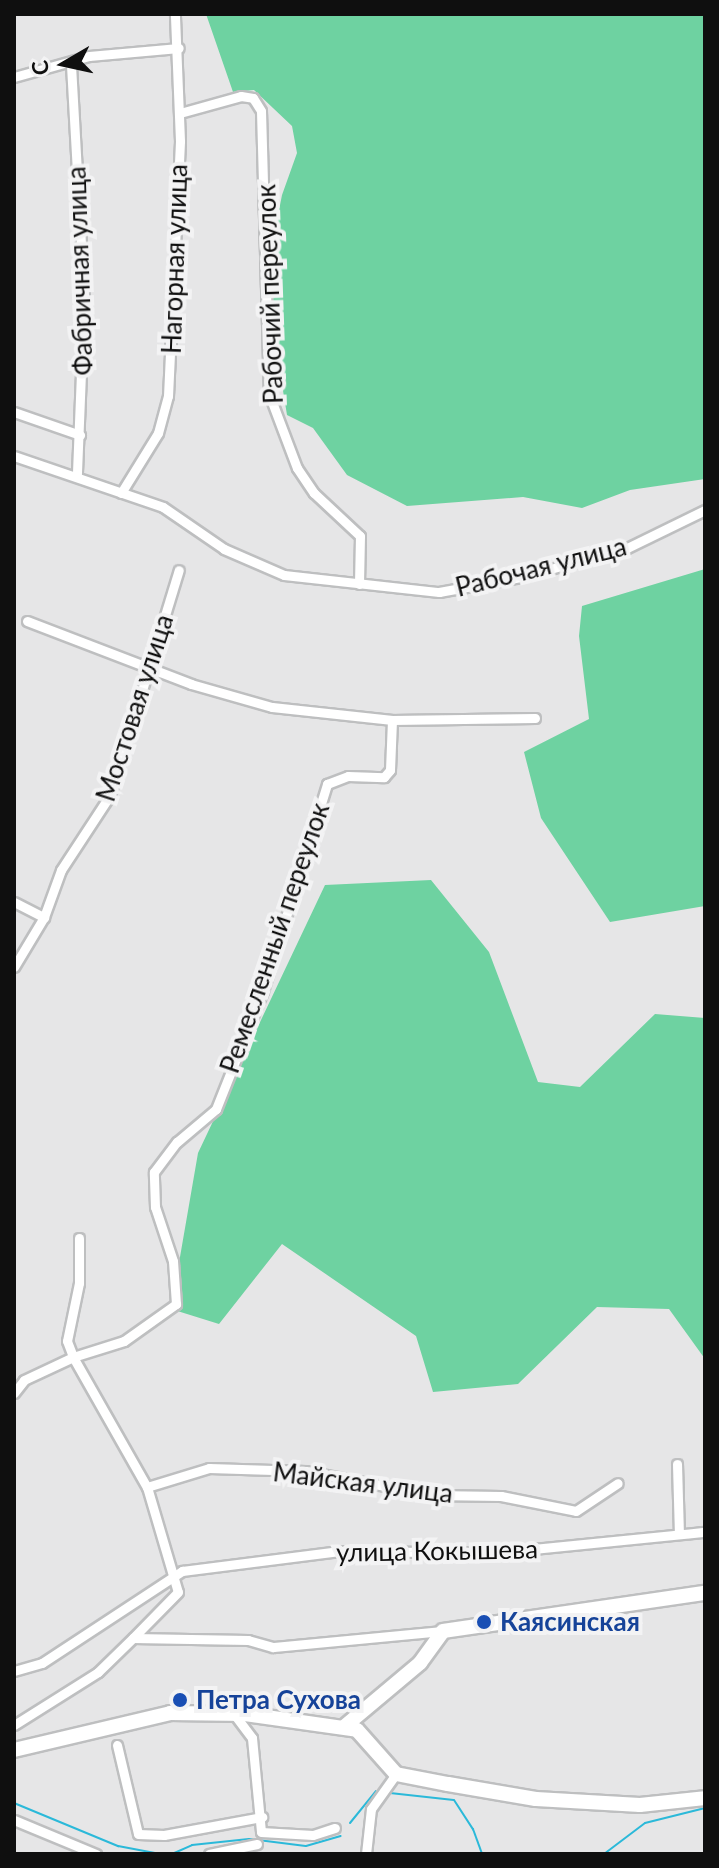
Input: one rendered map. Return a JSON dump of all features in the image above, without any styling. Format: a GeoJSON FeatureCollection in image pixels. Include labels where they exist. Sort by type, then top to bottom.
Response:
{"type":"FeatureCollection","features":[{"type":"Feature","properties":{"kind":"street","name":"Нагорная улица"},"geometry":{"type":"LineString","coordinates":[[121,493],[158,433],[168,396],[180,113],[175,14]]}},
{"type":"Feature","properties":{"kind":"street"},"geometry":{"type":"LineString","coordinates":[[14,77],[71,65],[89,56],[179,48]]}},
{"type":"Feature","properties":{"kind":"street","name":"Фабричная улица"},"geometry":{"type":"LineString","coordinates":[[71,65],[84,298],[77,476]]}},
{"type":"Feature","properties":{"kind":"street","name":"Рабочий переулок"},"geometry":{"type":"LineString","coordinates":[[180,113],[241,96],[253,98],[261,111],[269,394],[297,468],[314,493],[360,536],[359,584]]}},
{"type":"Feature","properties":{"kind":"street"},"geometry":{"type":"LineString","coordinates":[[14,412],[80,435]]}},
{"type":"Feature","properties":{"kind":"street","name":"Рабочая улица"},"geometry":{"type":"LineString","coordinates":[[14,456],[163,507],[224,549],[284,575],[439,592],[521,577],[627,548],[705,510]]}},
{"type":"Feature","properties":{"kind":"street","name":"Мостовая улица"},"geometry":{"type":"LineString","coordinates":[[14,967],[44,917],[61,870],[110,795],[179,570]]}},
{"type":"Feature","properties":{"kind":"street"},"geometry":{"type":"LineString","coordinates":[[27,621],[147,667],[272,707],[392,720],[535,718]]}},
{"type":"Feature","properties":{"kind":"street","name":"Ремесленный переулок"},"geometry":{"type":"LineString","coordinates":[[73,1357],[124,1341],[176,1304],[173,1261],[155,1207],[154,1172],[177,1142],[216,1109],[263,991],[327,784],[348,776],[384,777],[390,770],[392,720]]}},
{"type":"Feature","properties":{"kind":"street"},"geometry":{"type":"LineString","coordinates":[[14,902],[44,917]]}},
{"type":"Feature","properties":{"kind":"street"},"geometry":{"type":"LineString","coordinates":[[14,1725],[98,1672],[178,1592],[171,1578],[147,1487],[73,1357],[67,1341],[79,1283],[79,1238]]}},
{"type":"Feature","properties":{"kind":"street"},"geometry":{"type":"LineString","coordinates":[[14,1393],[24,1380],[73,1357]]}},
{"type":"Feature","properties":{"kind":"street"},"geometry":{"type":"LineString","coordinates":[[677,1464],[679,1534]]}},
{"type":"Feature","properties":{"kind":"street","name":"Майская улица"},"geometry":{"type":"LineString","coordinates":[[147,1487],[209,1468],[305,1471],[432,1495],[501,1496],[576,1511],[618,1483]]}},
{"type":"Feature","properties":{"kind":"street","name":"улица Кокышева"},"geometry":{"type":"LineString","coordinates":[[14,1671],[42,1663],[182,1571],[253,1558],[340,1551],[493,1553],[705,1532]]}},
{"type":"Feature","properties":{"kind":"street"},"geometry":{"type":"LineString","coordinates":[[133,1638],[248,1640],[273,1647],[443,1631],[705,1593]]}},
{"type":"Feature","properties":{"kind":"street"},"geometry":{"type":"LineString","coordinates":[[345,1726],[420,1663],[443,1631]]}},
{"type":"Feature","properties":{"kind":"street"},"geometry":{"type":"LineString","coordinates":[[14,1750],[170,1713],[234,1714],[345,1726],[370,1739],[396,1774],[536,1799],[640,1805],[705,1798]]}},
{"type":"Feature","properties":{"kind":"street"},"geometry":{"type":"LineString","coordinates":[[234,1714],[252,1738],[262,1817],[261,1832],[313,1835],[335,1828]]}},
{"type":"Feature","properties":{"kind":"street"},"geometry":{"type":"LineString","coordinates":[[117,1745],[138,1834],[164,1835],[262,1817]]}},
{"type":"Feature","properties":{"kind":"street"},"geometry":{"type":"LineString","coordinates":[[366,1854],[371,1809],[396,1774]]}},
{"type":"Feature","properties":{"kind":"street"},"geometry":{"type":"LineString","coordinates":[[14,1820],[96,1854]]}},
{"type":"Feature","properties":{"kind":"street"},"geometry":{"type":"LineString","coordinates":[[209,1854],[257,1844]]}},
{"type":"Feature","properties":{"kind":"green space"},"geometry":{"type":"Polygon","coordinates":[[[206,14],[705,14],[705,479],[630,490],[582,508],[523,497],[407,506],[347,475],[313,428],[287,415],[265,281],[282,195],[297,153],[292,126],[254,90],[233,92],[206,14]]]}},
{"type":"Feature","properties":{"kind":"green space"},"geometry":{"type":"Polygon","coordinates":[[[705,569],[705,906],[610,922],[541,818],[524,752],[589,719],[579,636],[582,606],[705,569]]]}},
{"type":"Feature","properties":{"kind":"green space"},"geometry":{"type":"Polygon","coordinates":[[[431,880],[489,952],[538,1082],[580,1087],[655,1014],[705,1018],[705,1359],[669,1309],[597,1307],[518,1384],[433,1392],[416,1336],[282,1244],[219,1324],[171,1309],[198,1153],[325,885],[431,880]]]}},
{"type":"Feature","properties":{"kind":"waterway"},"geometry":{"type":"LineString","coordinates":[[350,1823],[376,1791]]}},
{"type":"Feature","properties":{"kind":"waterway"},"geometry":{"type":"LineString","coordinates":[[390,1793],[454,1800],[473,1829],[482,1854]]}},
{"type":"Feature","properties":{"kind":"waterway"},"geometry":{"type":"LineString","coordinates":[[14,1803],[118,1846],[160,1854]]}},
{"type":"Feature","properties":{"kind":"waterway"},"geometry":{"type":"LineString","coordinates":[[604,1854],[645,1823],[705,1808]]}},
{"type":"Feature","properties":{"kind":"waterway"},"geometry":{"type":"LineString","coordinates":[[172,1854],[192,1845],[249,1839],[306,1846],[341,1836]]}},
{"type":"Feature","properties":{"kind":"place","name":"Каясинская"},"geometry":{"type":"Point","coordinates":[484,1622]}},
{"type":"Feature","properties":{"kind":"place","name":"Петра Сухова"},"geometry":{"type":"Point","coordinates":[180,1700]}}]}
